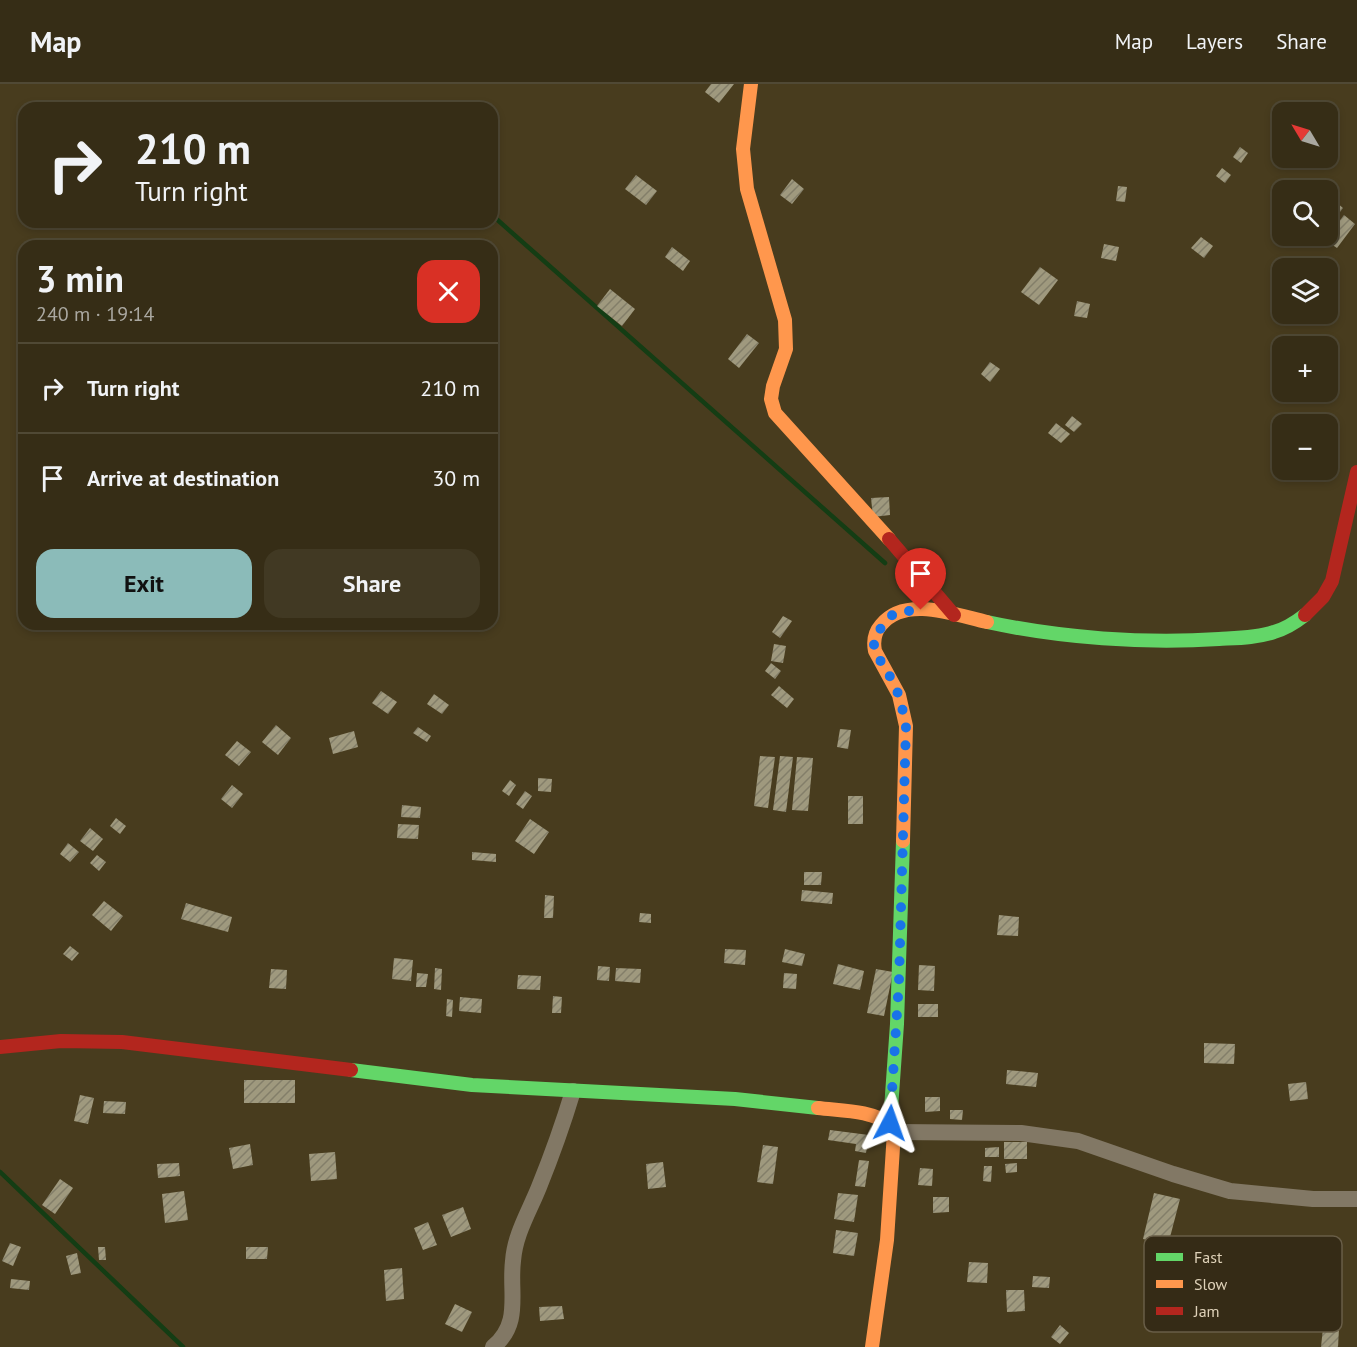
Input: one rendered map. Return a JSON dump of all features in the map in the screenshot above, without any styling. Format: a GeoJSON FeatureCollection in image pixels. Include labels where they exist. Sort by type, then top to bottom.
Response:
{"type":"FeatureCollection","features":[{"type":"Feature","properties":{"kind":"street"},"geometry":{"type":"LineString","coordinates":[[751,84],[743,149],[747,189],[784,320],[786,349],[773,386],[771,399],[775,413],[923,577],[954,615]]}},
{"type":"Feature","properties":{"kind":"street"},"geometry":{"type":"LineString","coordinates":[[872,1347],[885,1274],[890,1227],[906,726],[900,698],[874,650],[874,638],[888,618],[897,612],[921,610],[1071,634],[1130,638],[1196,641],[1257,636],[1280,630],[1300,619],[1322,601],[1328,591],[1357,472]]}},
{"type":"Feature","properties":{"kind":"street"},"geometry":{"type":"LineString","coordinates":[[0,1047],[61,1041],[122,1042],[472,1085],[677,1095],[809,1106],[868,1114],[892,1127],[1021,1133],[1078,1141],[1230,1191],[1313,1199],[1357,1199]]}},
{"type":"Feature","properties":{"kind":"street"},"geometry":{"type":"LineString","coordinates":[[493,1347],[510,1326],[514,1305],[512,1262],[516,1241],[559,1137],[573,1091]]}},
{"type":"Feature","properties":{"kind":"building"},"geometry":{"type":"Polygon","coordinates":[[[711,84],[734,84],[719,103],[705,92],[711,84]]]}},
{"type":"Feature","properties":{"kind":"building"},"geometry":{"type":"Polygon","coordinates":[[[1240,147],[1248,153],[1241,163],[1233,157],[1240,147]]]}},
{"type":"Feature","properties":{"kind":"building"},"geometry":{"type":"Polygon","coordinates":[[[1222,168],[1231,175],[1225,183],[1216,176],[1222,168]]]}},
{"type":"Feature","properties":{"kind":"building"},"geometry":{"type":"Polygon","coordinates":[[[636,175],[657,191],[646,205],[625,189],[636,175]]]}},
{"type":"Feature","properties":{"kind":"building"},"geometry":{"type":"Polygon","coordinates":[[[792,179],[804,189],[792,204],[780,195],[792,179]]]}},
{"type":"Feature","properties":{"kind":"building"},"geometry":{"type":"Polygon","coordinates":[[[1118,186],[1127,187],[1125,202],[1116,201],[1118,186]]]}},
{"type":"Feature","properties":{"kind":"building"},"geometry":{"type":"Polygon","coordinates":[[[1338,204],[1343,208],[1338,214],[1338,204]]]}},
{"type":"Feature","properties":{"kind":"building"},"geometry":{"type":"Polygon","coordinates":[[[1344,215],[1355,224],[1337,248],[1334,246],[1338,246],[1338,223],[1344,215]]]}},
{"type":"Feature","properties":{"kind":"building"},"geometry":{"type":"Polygon","coordinates":[[[1201,237],[1213,246],[1204,258],[1191,248],[1201,237]]]}},
{"type":"Feature","properties":{"kind":"building"},"geometry":{"type":"Polygon","coordinates":[[[1104,244],[1119,247],[1116,261],[1101,258],[1104,244]]]}},
{"type":"Feature","properties":{"kind":"building"},"geometry":{"type":"Polygon","coordinates":[[[672,247],[690,261],[683,271],[665,257],[672,247]]]}},
{"type":"Feature","properties":{"kind":"building"},"geometry":{"type":"Polygon","coordinates":[[[1040,267],[1058,280],[1039,305],[1021,292],[1040,267]]]}},
{"type":"Feature","properties":{"kind":"building"},"geometry":{"type":"Polygon","coordinates":[[[610,289],[635,309],[622,326],[597,306],[610,289]]]}},
{"type":"Feature","properties":{"kind":"building"},"geometry":{"type":"Polygon","coordinates":[[[1077,301],[1090,304],[1087,318],[1074,316],[1077,301]]]}},
{"type":"Feature","properties":{"kind":"building"},"geometry":{"type":"Polygon","coordinates":[[[747,334],[759,343],[739,368],[728,359],[747,334]]]}},
{"type":"Feature","properties":{"kind":"building"},"geometry":{"type":"Polygon","coordinates":[[[990,362],[1000,369],[990,382],[981,374],[990,362]]]}},
{"type":"Feature","properties":{"kind":"building"},"geometry":{"type":"Polygon","coordinates":[[[1072,416],[1082,424],[1074,432],[1065,425],[1072,416]]]}},
{"type":"Feature","properties":{"kind":"building"},"geometry":{"type":"Polygon","coordinates":[[[1056,423],[1070,434],[1061,443],[1048,433],[1056,423]]]}},
{"type":"Feature","properties":{"kind":"building"},"geometry":{"type":"Polygon","coordinates":[[[889,497],[890,515],[873,517],[871,498],[889,497]]]}},
{"type":"Feature","properties":{"kind":"building"},"geometry":{"type":"Polygon","coordinates":[[[783,616],[792,621],[780,638],[772,632],[783,616]]]}},
{"type":"Feature","properties":{"kind":"building"},"geometry":{"type":"Polygon","coordinates":[[[774,644],[786,646],[783,663],[771,661],[774,644]]]}},
{"type":"Feature","properties":{"kind":"building"},"geometry":{"type":"Polygon","coordinates":[[[771,663],[781,671],[775,679],[765,671],[771,663]]]}},
{"type":"Feature","properties":{"kind":"building"},"geometry":{"type":"Polygon","coordinates":[[[779,686],[794,699],[787,708],[771,695],[779,686]]]}},
{"type":"Feature","properties":{"kind":"building"},"geometry":{"type":"Polygon","coordinates":[[[381,691],[397,702],[388,714],[372,703],[381,691]]]}},
{"type":"Feature","properties":{"kind":"building"},"geometry":{"type":"Polygon","coordinates":[[[434,694],[449,705],[442,714],[427,704],[434,694]]]}},
{"type":"Feature","properties":{"kind":"building"},"geometry":{"type":"Polygon","coordinates":[[[276,725],[291,738],[278,755],[262,742],[276,725]]]}},
{"type":"Feature","properties":{"kind":"building"},"geometry":{"type":"Polygon","coordinates":[[[418,727],[431,736],[427,742],[413,733],[418,727]]]}},
{"type":"Feature","properties":{"kind":"building"},"geometry":{"type":"Polygon","coordinates":[[[840,729],[851,730],[848,749],[837,747],[840,729]]]}},
{"type":"Feature","properties":{"kind":"building"},"geometry":{"type":"Polygon","coordinates":[[[354,731],[358,747],[333,754],[329,738],[354,731]]]}},
{"type":"Feature","properties":{"kind":"building"},"geometry":{"type":"Polygon","coordinates":[[[237,741],[251,752],[239,766],[225,755],[237,741]]]}},
{"type":"Feature","properties":{"kind":"building"},"geometry":{"type":"Polygon","coordinates":[[[760,756],[775,757],[768,808],[754,806],[760,756]]]}},
{"type":"Feature","properties":{"kind":"building"},"geometry":{"type":"Polygon","coordinates":[[[780,756],[793,757],[786,812],[773,810],[780,756]]]}},
{"type":"Feature","properties":{"kind":"building"},"geometry":{"type":"Polygon","coordinates":[[[797,757],[813,758],[808,811],[792,810],[797,757]]]}},
{"type":"Feature","properties":{"kind":"building"},"geometry":{"type":"Polygon","coordinates":[[[538,778],[552,779],[551,792],[538,791],[538,778]]]}},
{"type":"Feature","properties":{"kind":"building"},"geometry":{"type":"Polygon","coordinates":[[[510,780],[516,785],[509,796],[502,791],[510,780]]]}},
{"type":"Feature","properties":{"kind":"building"},"geometry":{"type":"Polygon","coordinates":[[[232,785],[243,794],[232,808],[221,799],[232,785]]]}},
{"type":"Feature","properties":{"kind":"building"},"geometry":{"type":"Polygon","coordinates":[[[525,791],[532,796],[523,809],[516,804],[525,791]]]}},
{"type":"Feature","properties":{"kind":"building"},"geometry":{"type":"Polygon","coordinates":[[[848,796],[863,796],[863,824],[848,824],[848,796]]]}},
{"type":"Feature","properties":{"kind":"building"},"geometry":{"type":"Polygon","coordinates":[[[402,805],[421,807],[420,818],[401,817],[402,805]]]}},
{"type":"Feature","properties":{"kind":"building"},"geometry":{"type":"Polygon","coordinates":[[[116,818],[126,826],[120,834],[110,826],[116,818]]]}},
{"type":"Feature","properties":{"kind":"building"},"geometry":{"type":"Polygon","coordinates":[[[530,819],[549,832],[534,854],[515,841],[530,819]]]}},
{"type":"Feature","properties":{"kind":"building"},"geometry":{"type":"Polygon","coordinates":[[[398,824],[419,825],[418,839],[397,838],[398,824]]]}},
{"type":"Feature","properties":{"kind":"building"},"geometry":{"type":"Polygon","coordinates":[[[90,828],[103,839],[93,851],[80,841],[90,828]]]}},
{"type":"Feature","properties":{"kind":"building"},"geometry":{"type":"Polygon","coordinates":[[[68,843],[79,852],[70,862],[60,854],[68,843]]]}},
{"type":"Feature","properties":{"kind":"building"},"geometry":{"type":"Polygon","coordinates":[[[472,852],[496,854],[496,862],[472,860],[472,852]]]}},
{"type":"Feature","properties":{"kind":"building"},"geometry":{"type":"Polygon","coordinates":[[[97,855],[106,862],[99,871],[90,863],[97,855]]]}},
{"type":"Feature","properties":{"kind":"building"},"geometry":{"type":"Polygon","coordinates":[[[804,872],[822,872],[821,885],[804,885],[804,872]]]}},
{"type":"Feature","properties":{"kind":"building"},"geometry":{"type":"Polygon","coordinates":[[[802,890],[833,893],[832,904],[801,901],[802,890]]]}},
{"type":"Feature","properties":{"kind":"building"},"geometry":{"type":"Polygon","coordinates":[[[545,895],[554,896],[553,918],[544,918],[545,895]]]}},
{"type":"Feature","properties":{"kind":"building"},"geometry":{"type":"Polygon","coordinates":[[[104,901],[123,916],[111,931],[92,915],[104,901]]]}},
{"type":"Feature","properties":{"kind":"building"},"geometry":{"type":"Polygon","coordinates":[[[186,903],[232,917],[228,932],[181,919],[186,903]]]}},
{"type":"Feature","properties":{"kind":"building"},"geometry":{"type":"Polygon","coordinates":[[[640,913],[651,914],[651,923],[639,922],[640,913]]]}},
{"type":"Feature","properties":{"kind":"building"},"geometry":{"type":"Polygon","coordinates":[[[999,915],[1019,917],[1018,936],[997,935],[999,915]]]}},
{"type":"Feature","properties":{"kind":"building"},"geometry":{"type":"Polygon","coordinates":[[[70,946],[79,953],[72,961],[63,954],[70,946]]]}},
{"type":"Feature","properties":{"kind":"building"},"geometry":{"type":"Polygon","coordinates":[[[725,949],[746,950],[745,965],[724,963],[725,949]]]}},
{"type":"Feature","properties":{"kind":"building"},"geometry":{"type":"Polygon","coordinates":[[[785,949],[805,954],[802,966],[782,962],[785,949]]]}},
{"type":"Feature","properties":{"kind":"building"},"geometry":{"type":"Polygon","coordinates":[[[394,958],[413,960],[411,981],[392,979],[394,958]]]}},
{"type":"Feature","properties":{"kind":"building"},"geometry":{"type":"Polygon","coordinates":[[[838,964],[864,971],[860,990],[833,984],[838,964]]]}},
{"type":"Feature","properties":{"kind":"building"},"geometry":{"type":"Polygon","coordinates":[[[919,965],[935,966],[934,991],[918,990],[919,965]]]}},
{"type":"Feature","properties":{"kind":"building"},"geometry":{"type":"Polygon","coordinates":[[[598,966],[610,967],[609,981],[597,980],[598,966]]]}},
{"type":"Feature","properties":{"kind":"building"},"geometry":{"type":"Polygon","coordinates":[[[435,968],[442,969],[441,990],[434,989],[435,968]]]}},
{"type":"Feature","properties":{"kind":"building"},"geometry":{"type":"Polygon","coordinates":[[[616,968],[641,969],[640,983],[615,981],[616,968]]]}},
{"type":"Feature","properties":{"kind":"building"},"geometry":{"type":"Polygon","coordinates":[[[271,969],[287,970],[286,989],[269,988],[271,969]]]}},
{"type":"Feature","properties":{"kind":"building"},"geometry":{"type":"Polygon","coordinates":[[[876,969],[893,972],[884,1016],[867,1013],[876,969]]]}},
{"type":"Feature","properties":{"kind":"building"},"geometry":{"type":"Polygon","coordinates":[[[417,973],[428,974],[426,987],[416,987],[417,973]]]}},
{"type":"Feature","properties":{"kind":"building"},"geometry":{"type":"Polygon","coordinates":[[[784,973],[797,974],[796,989],[783,988],[784,973]]]}},
{"type":"Feature","properties":{"kind":"building"},"geometry":{"type":"Polygon","coordinates":[[[518,975],[541,976],[540,990],[517,989],[518,975]]]}},
{"type":"Feature","properties":{"kind":"building"},"geometry":{"type":"Polygon","coordinates":[[[553,996],[562,997],[561,1013],[552,1013],[553,996]]]}},
{"type":"Feature","properties":{"kind":"building"},"geometry":{"type":"Polygon","coordinates":[[[460,997],[482,999],[481,1013],[459,1011],[460,997]]]}},
{"type":"Feature","properties":{"kind":"building"},"geometry":{"type":"Polygon","coordinates":[[[447,999],[453,1000],[452,1017],[446,1016],[447,999]]]}},
{"type":"Feature","properties":{"kind":"building"},"geometry":{"type":"Polygon","coordinates":[[[918,1004],[938,1004],[938,1017],[918,1017],[918,1004]]]}},
{"type":"Feature","properties":{"kind":"building"},"geometry":{"type":"Polygon","coordinates":[[[1204,1043],[1235,1044],[1234,1064],[1204,1063],[1204,1043]]]}},
{"type":"Feature","properties":{"kind":"building"},"geometry":{"type":"Polygon","coordinates":[[[1007,1070],[1038,1073],[1036,1087],[1006,1084],[1007,1070]]]}},
{"type":"Feature","properties":{"kind":"building"},"geometry":{"type":"Polygon","coordinates":[[[244,1080],[295,1080],[295,1103],[244,1103],[244,1080]]]}},
{"type":"Feature","properties":{"kind":"building"},"geometry":{"type":"Polygon","coordinates":[[[1306,1082],[1308,1099],[1290,1101],[1288,1084],[1306,1082]]]}},
{"type":"Feature","properties":{"kind":"building"},"geometry":{"type":"Polygon","coordinates":[[[80,1095],[94,1098],[88,1124],[74,1121],[80,1095]]]}},
{"type":"Feature","properties":{"kind":"building"},"geometry":{"type":"Polygon","coordinates":[[[925,1097],[940,1097],[940,1111],[925,1112],[925,1097]]]}},
{"type":"Feature","properties":{"kind":"building"},"geometry":{"type":"Polygon","coordinates":[[[104,1101],[126,1102],[125,1114],[103,1113],[104,1101]]]}},
{"type":"Feature","properties":{"kind":"building"},"geometry":{"type":"Polygon","coordinates":[[[950,1110],[963,1110],[962,1120],[950,1119],[950,1110]]]}},
{"type":"Feature","properties":{"kind":"building"},"geometry":{"type":"Polygon","coordinates":[[[830,1130],[869,1135],[866,1153],[855,1151],[856,1144],[828,1140],[830,1130]]]}},
{"type":"Feature","properties":{"kind":"building"},"geometry":{"type":"Polygon","coordinates":[[[1004,1142],[1027,1142],[1027,1159],[1004,1159],[1004,1142]]]}},
{"type":"Feature","properties":{"kind":"building"},"geometry":{"type":"Polygon","coordinates":[[[250,1144],[253,1165],[233,1169],[229,1148],[250,1144]]]}},
{"type":"Feature","properties":{"kind":"building"},"geometry":{"type":"Polygon","coordinates":[[[763,1145],[778,1147],[773,1184],[757,1182],[763,1145]]]}},
{"type":"Feature","properties":{"kind":"building"},"geometry":{"type":"Polygon","coordinates":[[[999,1147],[999,1157],[985,1157],[985,1148],[999,1147]]]}},
{"type":"Feature","properties":{"kind":"building"},"geometry":{"type":"Polygon","coordinates":[[[335,1152],[337,1179],[311,1181],[309,1154],[335,1152]]]}},
{"type":"Feature","properties":{"kind":"building"},"geometry":{"type":"Polygon","coordinates":[[[859,1160],[869,1161],[865,1187],[855,1186],[859,1160]]]}},
{"type":"Feature","properties":{"kind":"building"},"geometry":{"type":"Polygon","coordinates":[[[663,1162],[666,1187],[648,1189],[646,1164],[663,1162]]]}},
{"type":"Feature","properties":{"kind":"building"},"geometry":{"type":"Polygon","coordinates":[[[179,1163],[180,1176],[158,1178],[157,1164],[179,1163]]]}},
{"type":"Feature","properties":{"kind":"building"},"geometry":{"type":"Polygon","coordinates":[[[1017,1163],[1017,1172],[1006,1173],[1005,1164],[1017,1163]]]}},
{"type":"Feature","properties":{"kind":"building"},"geometry":{"type":"Polygon","coordinates":[[[984,1166],[992,1166],[991,1182],[983,1181],[984,1166]]]}},
{"type":"Feature","properties":{"kind":"building"},"geometry":{"type":"Polygon","coordinates":[[[920,1168],[933,1169],[932,1186],[918,1185],[920,1168]]]}},
{"type":"Feature","properties":{"kind":"building"},"geometry":{"type":"Polygon","coordinates":[[[60,1179],[73,1188],[55,1214],[42,1205],[60,1179]]]}},
{"type":"Feature","properties":{"kind":"building"},"geometry":{"type":"Polygon","coordinates":[[[184,1191],[188,1220],[165,1223],[162,1194],[184,1191]]]}},
{"type":"Feature","properties":{"kind":"building"},"geometry":{"type":"Polygon","coordinates":[[[838,1193],[858,1195],[854,1222],[834,1219],[838,1193]]]}},
{"type":"Feature","properties":{"kind":"building"},"geometry":{"type":"Polygon","coordinates":[[[1154,1193],[1180,1199],[1170,1236],[1144,1236],[1143,1239],[1154,1193]]]}},
{"type":"Feature","properties":{"kind":"building"},"geometry":{"type":"Polygon","coordinates":[[[933,1197],[949,1197],[949,1212],[933,1213],[933,1197]]]}},
{"type":"Feature","properties":{"kind":"building"},"geometry":{"type":"Polygon","coordinates":[[[463,1207],[471,1229],[451,1237],[442,1215],[463,1207]]]}},
{"type":"Feature","properties":{"kind":"building"},"geometry":{"type":"Polygon","coordinates":[[[428,1222],[437,1245],[423,1250],[414,1228],[428,1222]]]}},
{"type":"Feature","properties":{"kind":"building"},"geometry":{"type":"Polygon","coordinates":[[[836,1230],[858,1233],[854,1256],[833,1253],[836,1230]]]}},
{"type":"Feature","properties":{"kind":"building"},"geometry":{"type":"Polygon","coordinates":[[[10,1243],[21,1247],[13,1266],[2,1261],[10,1243]]]}},
{"type":"Feature","properties":{"kind":"building"},"geometry":{"type":"Polygon","coordinates":[[[98,1247],[105,1247],[106,1260],[99,1260],[98,1247]]]}},
{"type":"Feature","properties":{"kind":"building"},"geometry":{"type":"Polygon","coordinates":[[[246,1247],[268,1247],[267,1259],[246,1259],[246,1247]]]}},
{"type":"Feature","properties":{"kind":"building"},"geometry":{"type":"Polygon","coordinates":[[[77,1253],[81,1273],[71,1275],[66,1256],[77,1253]]]}},
{"type":"Feature","properties":{"kind":"building"},"geometry":{"type":"Polygon","coordinates":[[[969,1262],[988,1263],[987,1283],[967,1282],[969,1262]]]}},
{"type":"Feature","properties":{"kind":"building"},"geometry":{"type":"Polygon","coordinates":[[[402,1268],[404,1299],[386,1301],[384,1270],[402,1268]]]}},
{"type":"Feature","properties":{"kind":"building"},"geometry":{"type":"Polygon","coordinates":[[[1033,1276],[1050,1277],[1049,1288],[1032,1287],[1033,1276]]]}},
{"type":"Feature","properties":{"kind":"building"},"geometry":{"type":"Polygon","coordinates":[[[11,1279],[30,1281],[29,1290],[10,1288],[11,1279]]]}},
{"type":"Feature","properties":{"kind":"building"},"geometry":{"type":"Polygon","coordinates":[[[1006,1290],[1024,1290],[1025,1311],[1007,1312],[1006,1290]]]}},
{"type":"Feature","properties":{"kind":"building"},"geometry":{"type":"Polygon","coordinates":[[[455,1304],[472,1312],[462,1332],[445,1324],[455,1304]]]}},
{"type":"Feature","properties":{"kind":"building"},"geometry":{"type":"Polygon","coordinates":[[[562,1306],[564,1319],[540,1321],[539,1307],[562,1306]]]}},
{"type":"Feature","properties":{"kind":"building"},"geometry":{"type":"Polygon","coordinates":[[[1060,1325],[1069,1333],[1060,1344],[1051,1337],[1060,1325]]]}},
{"type":"Feature","properties":{"kind":"building"},"geometry":{"type":"Polygon","coordinates":[[[1323,1332],[1339,1332],[1338,1347],[1321,1347],[1323,1332]]]}},
{"type":"Feature","properties":{"kind":"waterway"},"geometry":{"type":"LineString","coordinates":[[498,220],[885,563]]}},
{"type":"Feature","properties":{"kind":"waterway"},"geometry":{"type":"LineString","coordinates":[[0,1172],[183,1347]]}},
{"type":"Feature","properties":{"kind":"traffic: fast"},"geometry":{"type":"LineString","coordinates":[[987,622],[1073,636],[1162,641],[1267,634],[1278,631],[1305,615]]}},
{"type":"Feature","properties":{"kind":"traffic: fast"},"geometry":{"type":"LineString","coordinates":[[890,1123],[897,1024],[903,841]]}},
{"type":"Feature","properties":{"kind":"traffic: fast"},"geometry":{"type":"LineString","coordinates":[[351,1070],[472,1085],[735,1099],[818,1108]]}},
{"type":"Feature","properties":{"kind":"traffic: slow"},"geometry":{"type":"LineString","coordinates":[[751,84],[743,149],[747,189],[785,320],[786,349],[773,386],[771,399],[775,413],[889,539]]}},
{"type":"Feature","properties":{"kind":"traffic: slow"},"geometry":{"type":"LineString","coordinates":[[903,841],[906,726],[899,695],[875,651],[875,634],[891,616],[917,609],[946,612],[987,622]]}},
{"type":"Feature","properties":{"kind":"traffic: slow"},"geometry":{"type":"LineString","coordinates":[[818,1108],[875,1116],[892,1125],[894,1132],[887,1240],[872,1347]]}},
{"type":"Feature","properties":{"kind":"traffic: jam"},"geometry":{"type":"LineString","coordinates":[[1305,615],[1323,597],[1332,581],[1357,472]]}},
{"type":"Feature","properties":{"kind":"traffic: jam"},"geometry":{"type":"LineString","coordinates":[[889,539],[954,615]]}},
{"type":"Feature","properties":{"kind":"traffic: jam"},"geometry":{"type":"LineString","coordinates":[[0,1047],[61,1041],[122,1042],[351,1070]]}},
{"type":"Feature","properties":{"kind":"route"},"geometry":{"type":"LineString","coordinates":[[890,1123],[899,981],[906,726],[900,698],[874,650],[874,638],[880,627],[897,612],[921,610]]}}]}
